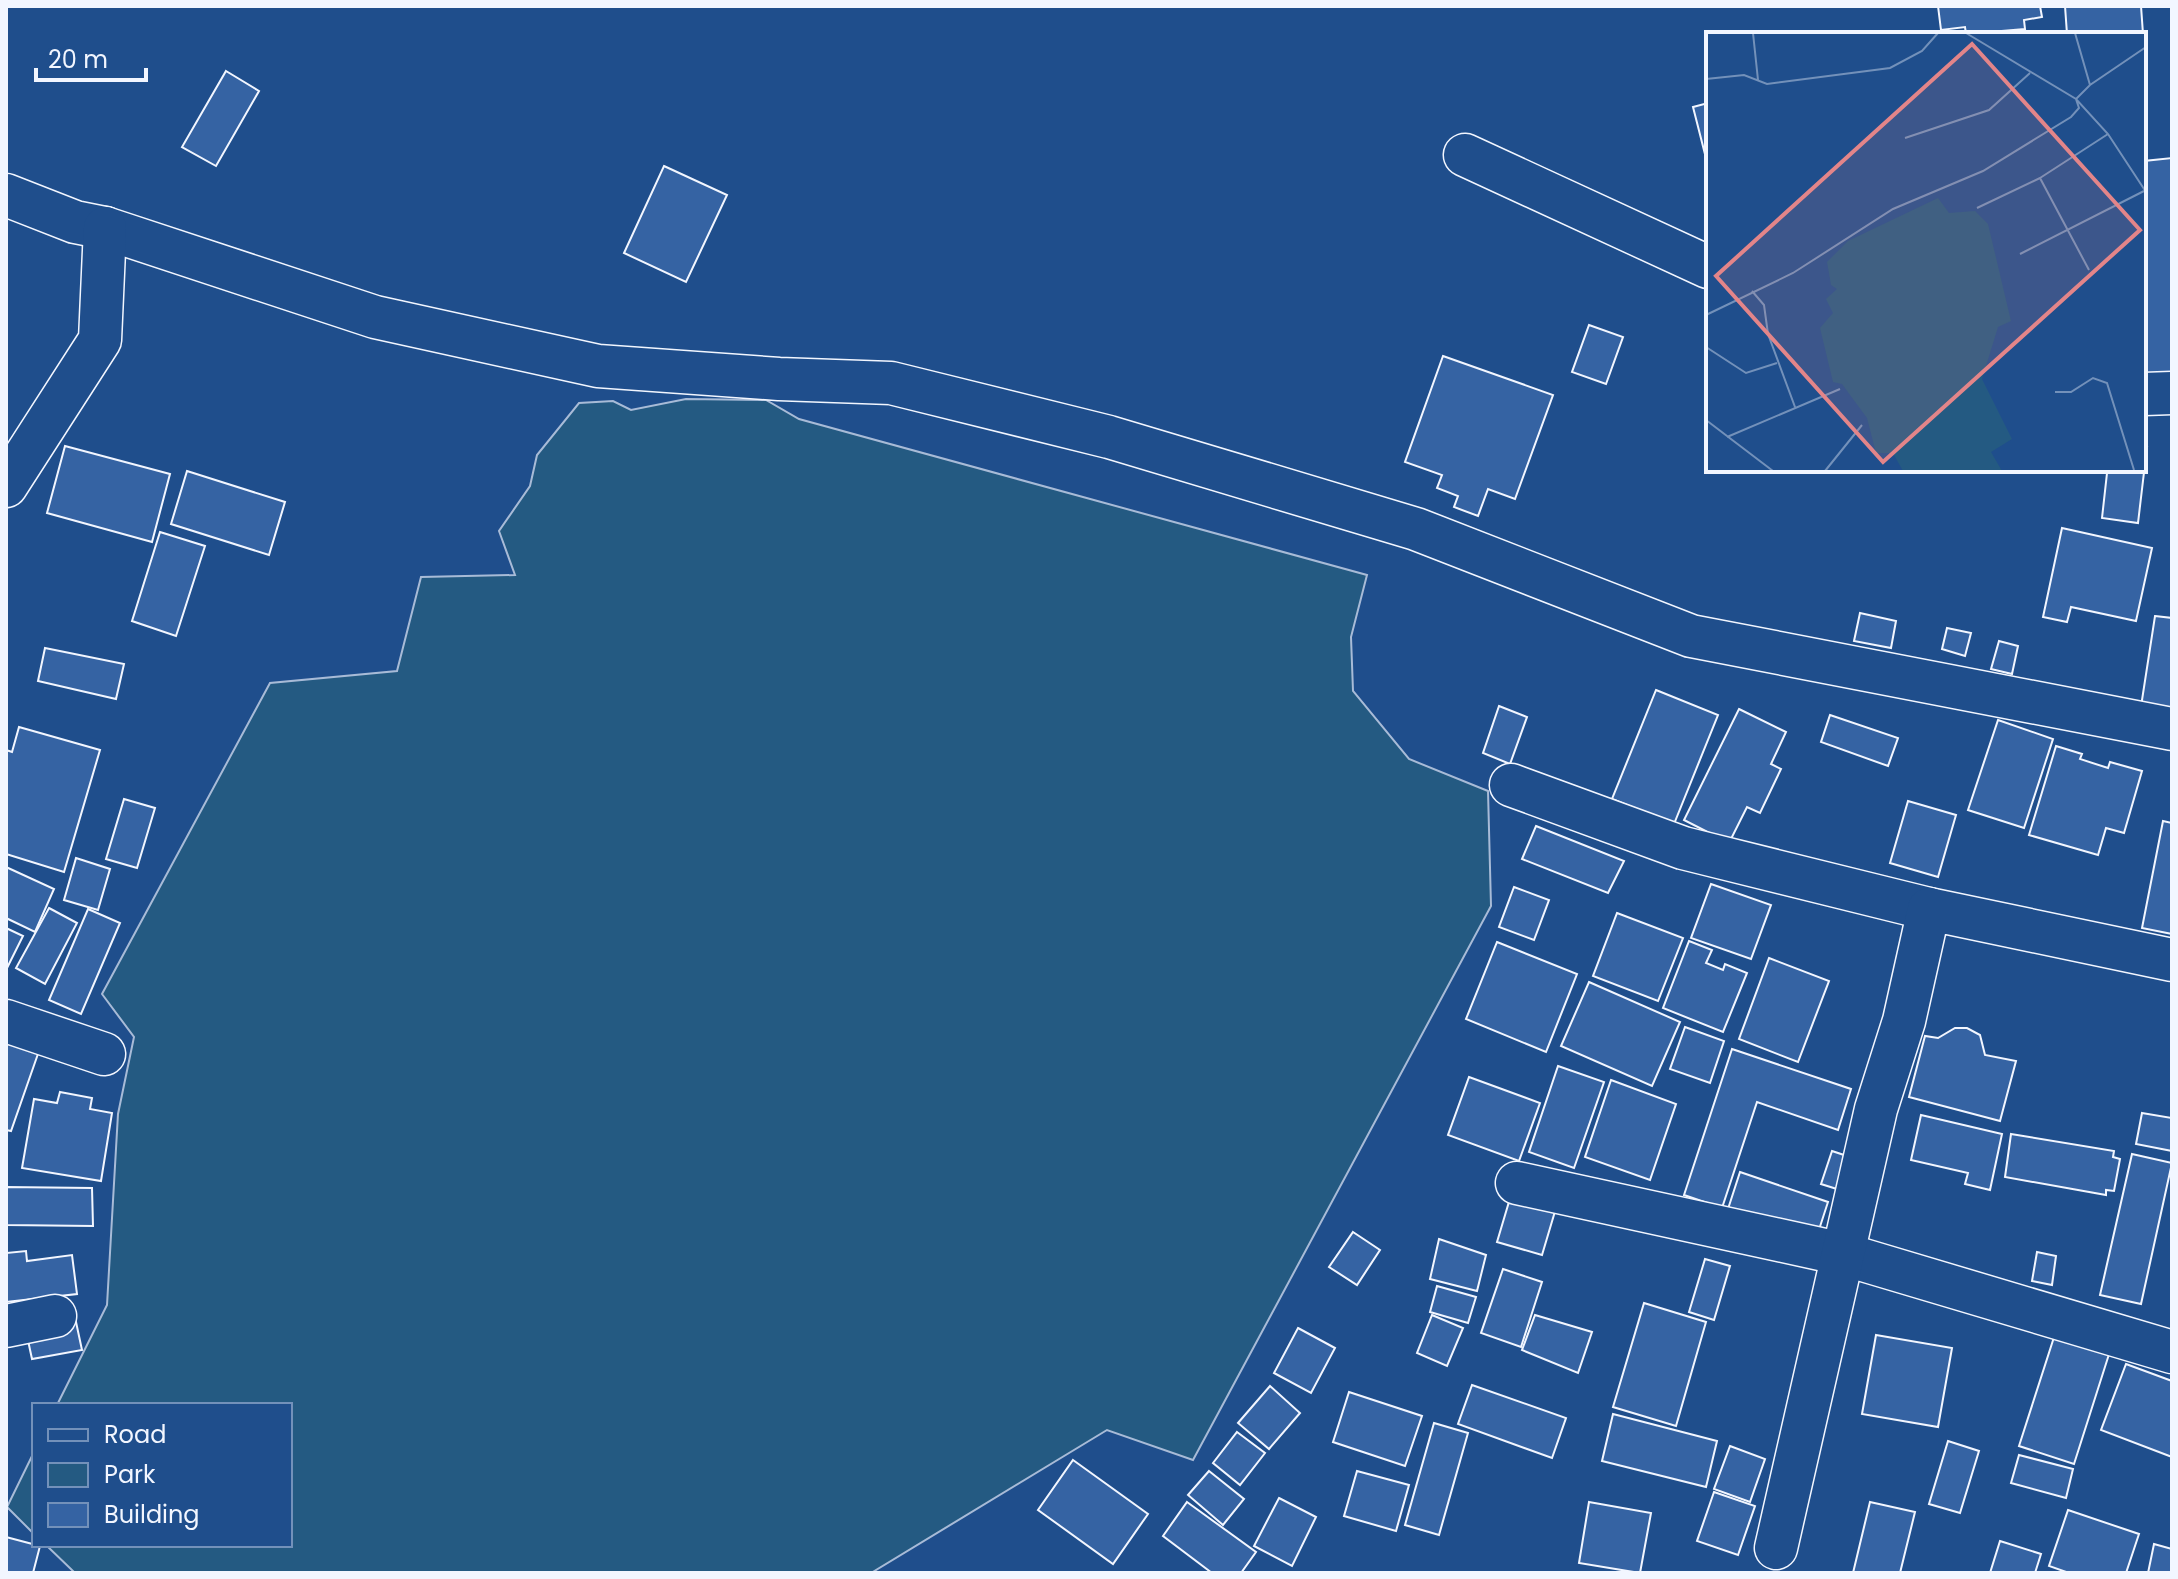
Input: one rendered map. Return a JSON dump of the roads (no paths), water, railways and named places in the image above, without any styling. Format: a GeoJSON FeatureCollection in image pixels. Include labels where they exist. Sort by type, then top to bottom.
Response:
{"type":"FeatureCollection","features":[{"type":"Feature","properties":{"kind":"street"},"geometry":{"type":"LineString","coordinates":[[1465,155],[1706,266]]}},
{"type":"Feature","properties":{"kind":"street"},"geometry":{"type":"LineString","coordinates":[[6,195],[75,222],[105,228],[375,317],[598,366],[779,379],[891,383],[1109,437],[1416,529],[1691,636],[2172,729]]}},
{"type":"Feature","properties":{"kind":"street"},"geometry":{"type":"LineString","coordinates":[[6,486],[100,340],[105,228]]}},
{"type":"Feature","properties":{"kind":"street"},"geometry":{"type":"LineString","coordinates":[[2146,394],[2172,393]]}},
{"type":"Feature","properties":{"kind":"street"},"geometry":{"type":"LineString","coordinates":[[1511,785],[1683,848],[1929,909],[2172,960]]}},
{"type":"Feature","properties":{"kind":"street"},"geometry":{"type":"LineString","coordinates":[[1776,1548],[1876,1109],[1904,1021],[1929,909]]}},
{"type":"Feature","properties":{"kind":"street"},"geometry":{"type":"LineString","coordinates":[[6,1021],[104,1054]]}},
{"type":"Feature","properties":{"kind":"street"},"geometry":{"type":"LineString","coordinates":[[1517,1183],[1843,1254],[2172,1352]]}},
{"type":"Feature","properties":{"kind":"street"},"geometry":{"type":"LineString","coordinates":[[6,1326],[55,1316]]}}]}
